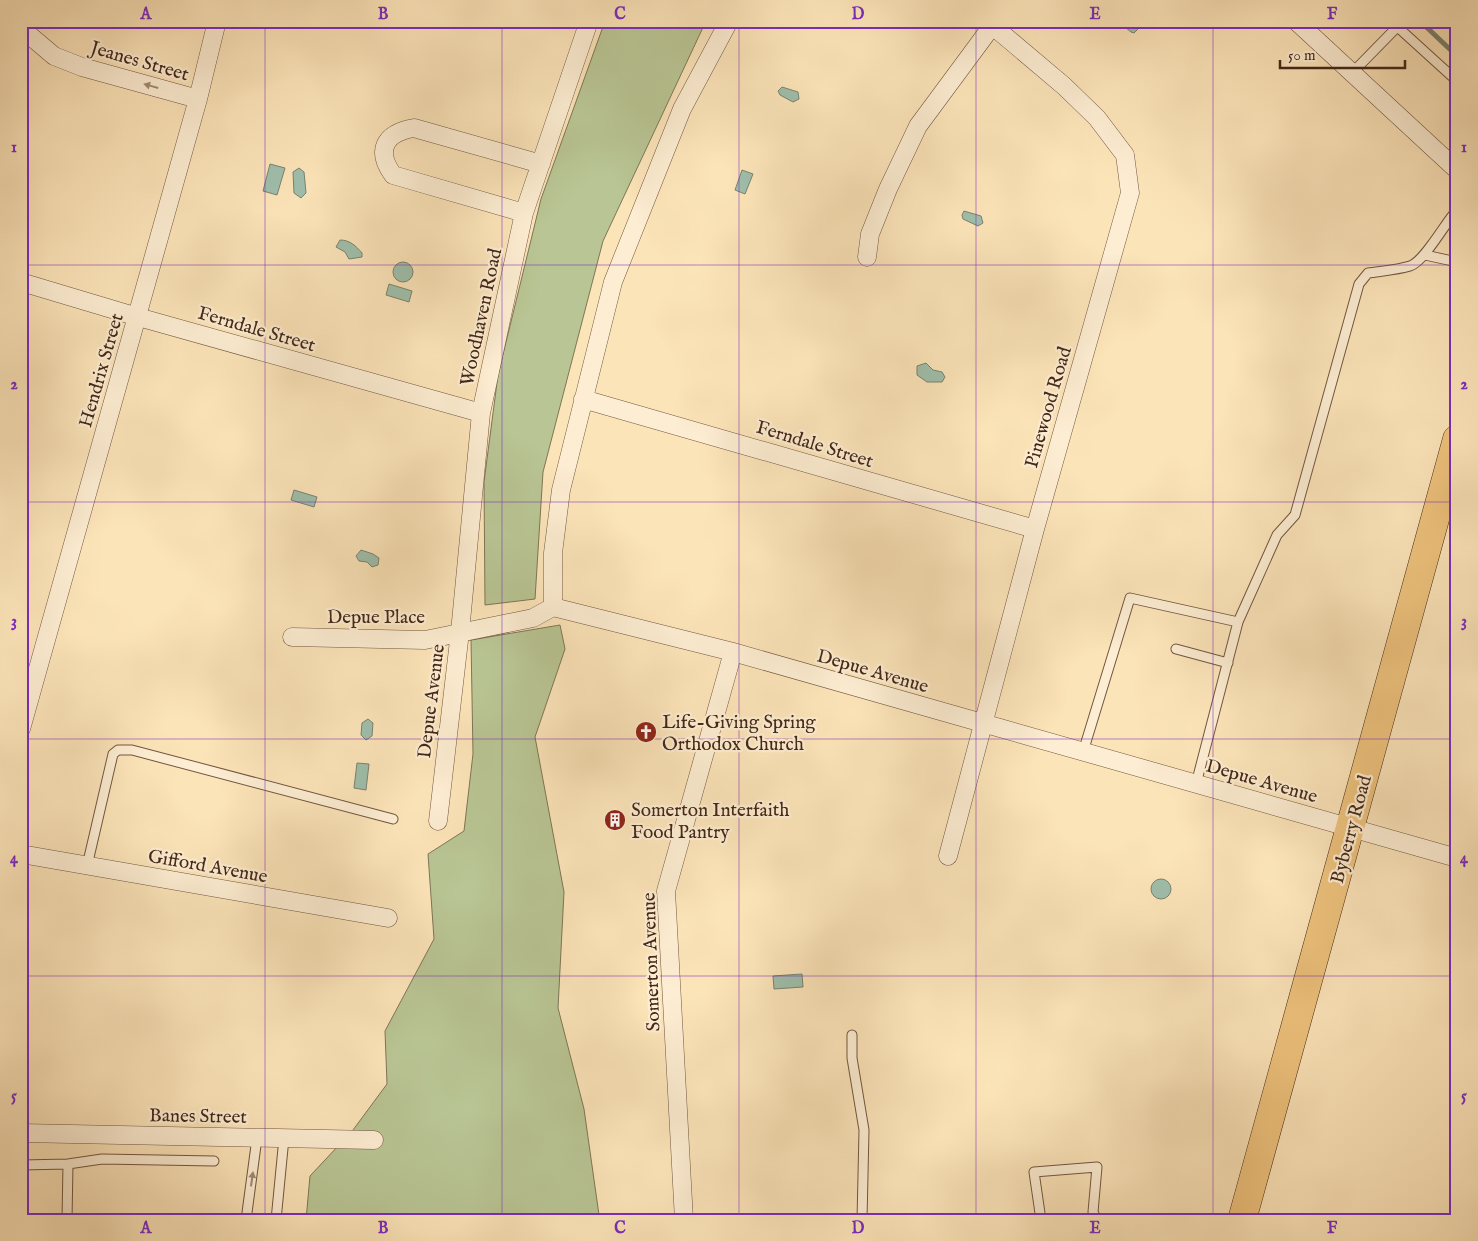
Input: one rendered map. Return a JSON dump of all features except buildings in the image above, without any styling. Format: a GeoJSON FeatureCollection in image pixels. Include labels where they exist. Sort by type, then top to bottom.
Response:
{"type":"FeatureCollection","features":[{"type":"Feature","properties":{"kind":"main road","name":"Byberry Road"},"geometry":{"type":"LineString","coordinates":[[1242,1220],[1457,439]]}},
{"type":"Feature","properties":{"kind":"street","name":"Hendrix Street"},"geometry":{"type":"LineString","coordinates":[[21,729],[58,592],[138,317],[198,99],[217,21]]}},
{"type":"Feature","properties":{"kind":"street","name":"Woodhaven Road"},"geometry":{"type":"LineString","coordinates":[[460,632],[481,413],[524,213],[589,21]]}},
{"type":"Feature","properties":{"kind":"street"},"geometry":{"type":"LineString","coordinates":[[553,607],[553,553],[561,490],[613,282],[682,109],[729,21]]}},
{"type":"Feature","properties":{"kind":"street"},"geometry":{"type":"LineString","coordinates":[[1296,21],[1457,170]]}},
{"type":"Feature","properties":{"kind":"street"},"geometry":{"type":"LineString","coordinates":[[867,257],[870,234],[888,189],[918,126],[989,23]]}},
{"type":"Feature","properties":{"kind":"street","name":"Pinewood Road"},"geometry":{"type":"LineString","coordinates":[[948,856],[1035,529],[1130,193],[1125,155],[1097,118],[1064,86],[989,23]]}},
{"type":"Feature","properties":{"kind":"street","name":"Jeanes Street"},"geometry":{"type":"LineString","coordinates":[[21,28],[54,56],[82,67],[198,99]]}},
{"type":"Feature","properties":{"kind":"street"},"geometry":{"type":"LineString","coordinates":[[524,213],[392,175],[384,163],[382,154],[385,144],[391,136],[402,130],[414,128],[541,164]]}},
{"type":"Feature","properties":{"kind":"street","name":"Ferndale Street"},"geometry":{"type":"LineString","coordinates":[[21,282],[138,317],[481,413]]}},
{"type":"Feature","properties":{"kind":"street","name":"Ferndale Street"},"geometry":{"type":"LineString","coordinates":[[583,399],[1035,529]]}},
{"type":"Feature","properties":{"kind":"street","name":"Depue Avenue"},"geometry":{"type":"LineString","coordinates":[[438,821],[460,632],[533,618],[553,607],[733,652],[1457,858]]}},
{"type":"Feature","properties":{"kind":"street","name":"Depue Place"},"geometry":{"type":"LineString","coordinates":[[292,638],[425,640],[460,632]]}},
{"type":"Feature","properties":{"kind":"street","name":"Somerton Avenue"},"geometry":{"type":"LineString","coordinates":[[684,1220],[666,891],[733,652]]}},
{"type":"Feature","properties":{"kind":"street","name":"Gifford Avenue"},"geometry":{"type":"LineString","coordinates":[[21,854],[388,918]]}},
{"type":"Feature","properties":{"kind":"street","name":"Banes Street"},"geometry":{"type":"LineString","coordinates":[[21,1133],[374,1140]]}},
{"type":"Feature","properties":{"kind":"lane"},"geometry":{"type":"LineString","coordinates":[[1352,73],[1398,23],[1457,81]]}},
{"type":"Feature","properties":{"kind":"lane"},"geometry":{"type":"LineString","coordinates":[[1196,784],[1238,622],[1277,535],[1295,515],[1359,284],[1368,273],[1412,266],[1425,255],[1445,224],[1457,210]]}},
{"type":"Feature","properties":{"kind":"lane"},"geometry":{"type":"LineString","coordinates":[[1425,255],[1457,262]]}},
{"type":"Feature","properties":{"kind":"lane"},"geometry":{"type":"LineString","coordinates":[[1083,752],[1130,598],[1238,622]]}},
{"type":"Feature","properties":{"kind":"lane"},"geometry":{"type":"LineString","coordinates":[[1176,650],[1228,663]]}},
{"type":"Feature","properties":{"kind":"lane"},"geometry":{"type":"LineString","coordinates":[[87,866],[113,754],[118,750],[132,750],[393,819]]}},
{"type":"Feature","properties":{"kind":"lane"},"geometry":{"type":"LineString","coordinates":[[852,1035],[852,1058],[864,1130],[862,1220]]}},
{"type":"Feature","properties":{"kind":"lane"},"geometry":{"type":"LineString","coordinates":[[246,1220],[257,1138]]}},
{"type":"Feature","properties":{"kind":"lane"},"geometry":{"type":"LineString","coordinates":[[276,1220],[284,1138]]}},
{"type":"Feature","properties":{"kind":"lane"},"geometry":{"type":"LineString","coordinates":[[21,1165],[68,1164],[102,1159],[214,1161]]}},
{"type":"Feature","properties":{"kind":"lane"},"geometry":{"type":"LineString","coordinates":[[67,1220],[68,1164]]}},
{"type":"Feature","properties":{"kind":"lane"},"geometry":{"type":"LineString","coordinates":[[1041,1220],[1034,1172],[1097,1167],[1093,1212],[1097,1220]]}},
{"type":"Feature","properties":{"kind":"green space"},"geometry":{"type":"Polygon","coordinates":[[[605,21],[706,21],[603,241],[543,472],[535,599],[485,605],[484,482],[498,375],[541,199],[605,21]]]}},
{"type":"Feature","properties":{"kind":"green space"},"geometry":{"type":"Polygon","coordinates":[[[560,625],[565,649],[535,737],[564,892],[558,1008],[584,1109],[599,1215],[596,1220],[306,1220],[310,1176],[353,1130],[387,1084],[385,1031],[434,939],[428,854],[464,831],[473,754],[471,640],[560,625]]]}},
{"type":"Feature","properties":{"kind":"shaded area"},"geometry":{"type":"Polygon","coordinates":[[[1118,21],[1137,21],[1139,28],[1134,33],[1131,32],[1118,21]]]}},
{"type":"Feature","properties":{"kind":"shaded area"},"geometry":{"type":"Polygon","coordinates":[[[782,87],[798,92],[799,99],[793,102],[780,95],[778,91],[782,87]]]}},
{"type":"Feature","properties":{"kind":"shaded area"},"geometry":{"type":"Polygon","coordinates":[[[270,164],[285,168],[277,195],[263,191],[270,164]]]}},
{"type":"Feature","properties":{"kind":"shaded area"},"geometry":{"type":"Polygon","coordinates":[[[299,168],[304,172],[306,193],[301,198],[294,193],[293,172],[299,168]]]}},
{"type":"Feature","properties":{"kind":"shaded area"},"geometry":{"type":"Polygon","coordinates":[[[742,170],[753,174],[745,194],[735,190],[742,170]]]}},
{"type":"Feature","properties":{"kind":"shaded area"},"geometry":{"type":"Polygon","coordinates":[[[964,211],[981,216],[983,223],[978,226],[963,219],[964,211]]]}},
{"type":"Feature","properties":{"kind":"shaded area"},"geometry":{"type":"Polygon","coordinates":[[[340,240],[350,242],[362,253],[362,257],[349,259],[345,252],[336,247],[340,240]]]}},
{"type":"Feature","properties":{"kind":"shaded area"},"geometry":{"type":"Polygon","coordinates":[[[399,262],[407,262],[413,268],[413,276],[407,282],[399,282],[393,276],[393,268],[399,262]]]}},
{"type":"Feature","properties":{"kind":"shaded area"},"geometry":{"type":"Polygon","coordinates":[[[389,284],[412,291],[409,302],[386,295],[389,284]]]}},
{"type":"Feature","properties":{"kind":"shaded area"},"geometry":{"type":"Polygon","coordinates":[[[926,363],[933,370],[942,372],[945,377],[942,382],[927,382],[917,375],[917,366],[926,363]]]}},
{"type":"Feature","properties":{"kind":"shaded area"},"geometry":{"type":"Polygon","coordinates":[[[294,490],[317,497],[314,507],[291,500],[294,490]]]}},
{"type":"Feature","properties":{"kind":"shaded area"},"geometry":{"type":"Polygon","coordinates":[[[361,550],[379,558],[378,565],[372,567],[367,562],[359,561],[356,556],[361,550]]]}},
{"type":"Feature","properties":{"kind":"shaded area"},"geometry":{"type":"Polygon","coordinates":[[[368,719],[373,723],[372,736],[366,740],[361,735],[362,723],[368,719]]]}},
{"type":"Feature","properties":{"kind":"shaded area"},"geometry":{"type":"Polygon","coordinates":[[[357,763],[369,764],[366,790],[354,788],[357,763]]]}},
{"type":"Feature","properties":{"kind":"shaded area"},"geometry":{"type":"Polygon","coordinates":[[[1157,879],[1165,879],[1171,885],[1171,893],[1165,899],[1157,899],[1151,893],[1151,885],[1157,879]]]}},
{"type":"Feature","properties":{"kind":"shaded area"},"geometry":{"type":"Polygon","coordinates":[[[802,974],[803,987],[774,989],[773,976],[802,974]]]}},
{"type":"Feature","properties":{"kind":"waterway"},"geometry":{"type":"LineString","coordinates":[[1420,21],[1457,56]]}},
{"type":"Feature","properties":{"kind":"place","name":"Life-Giving Spring Orthodox Church"},"geometry":{"type":"Point","coordinates":[646,732]}},
{"type":"Feature","properties":{"kind":"place","name":"Somerton Interfaith Food Pantry"},"geometry":{"type":"Point","coordinates":[615,820]}}]}
